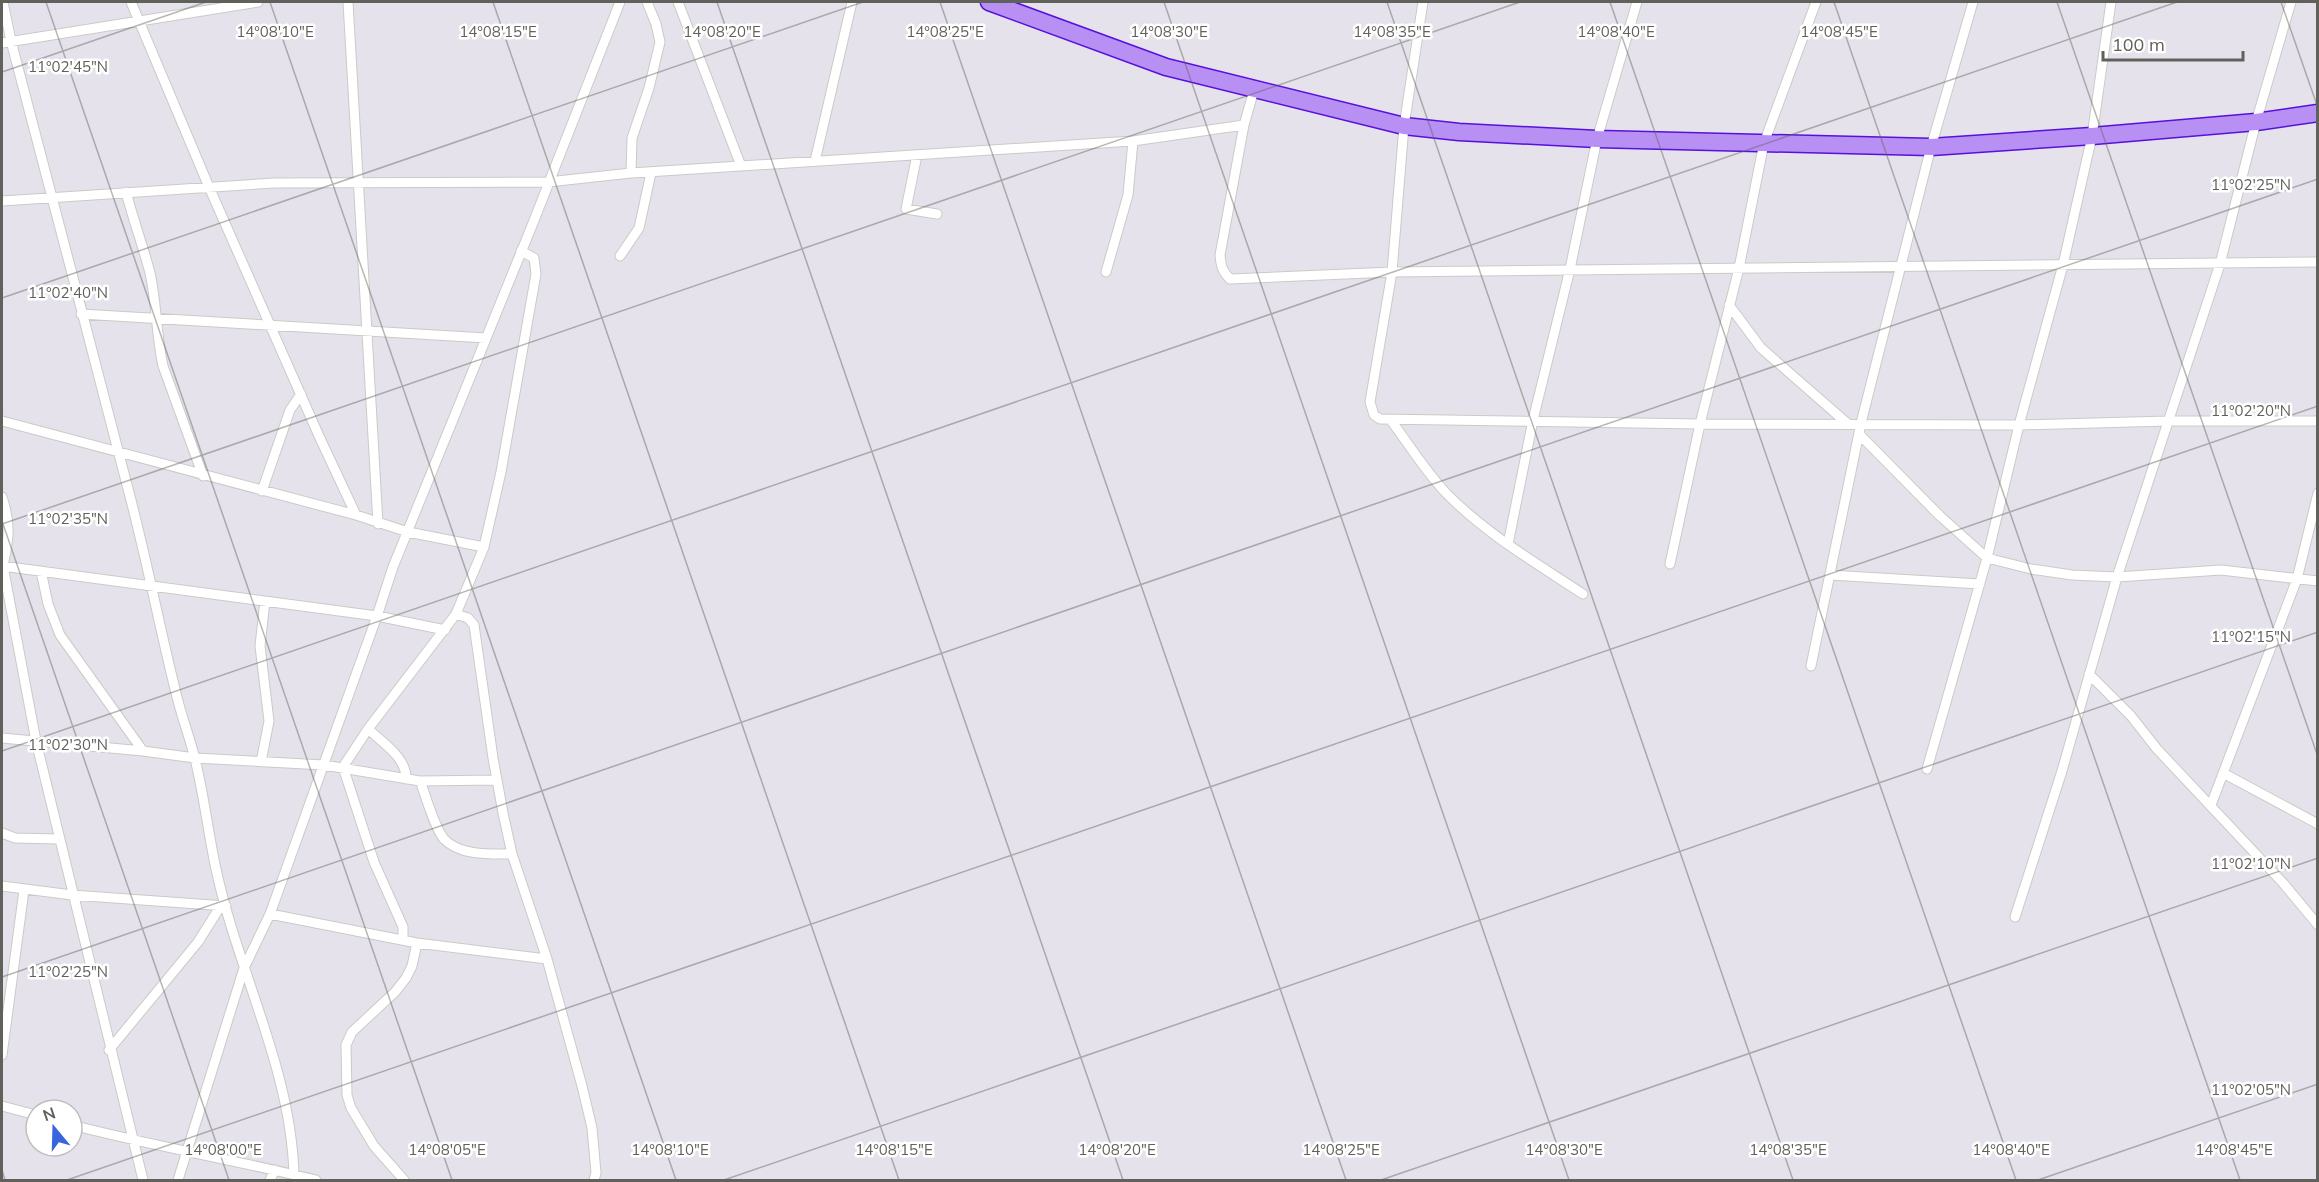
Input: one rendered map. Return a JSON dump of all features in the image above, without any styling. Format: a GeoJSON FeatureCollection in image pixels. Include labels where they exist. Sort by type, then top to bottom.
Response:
{"type":"FeatureCollection","features":[{"type":"Feature","properties":{"kind":"highway"},"geometry":{"type":"LineString","coordinates":[[989,2],[1166,67],[1404,126],[1459,132],[1597,139],[1930,147],[2256,122],[2318,113]]}},
{"type":"Feature","properties":{"kind":"street"},"geometry":{"type":"LineString","coordinates":[[3,2],[6,42],[53,199],[127,484],[178,700],[195,758],[223,907],[269,1041],[286,1108],[293,1144],[294,1175]]}},
{"type":"Feature","properties":{"kind":"street"},"geometry":{"type":"LineString","coordinates":[[131,2],[209,187],[356,515]]}},
{"type":"Feature","properties":{"kind":"street"},"geometry":{"type":"LineString","coordinates":[[6,42],[258,2]]}},
{"type":"Feature","properties":{"kind":"street"},"geometry":{"type":"LineString","coordinates":[[348,2],[378,524]]}},
{"type":"Feature","properties":{"kind":"street"},"geometry":{"type":"LineString","coordinates":[[178,1180],[244,968],[270,914],[393,567],[620,2]]}},
{"type":"Feature","properties":{"kind":"street"},"geometry":{"type":"LineString","coordinates":[[631,173],[632,138],[649,88],[660,42],[647,2]]}},
{"type":"Feature","properties":{"kind":"street"},"geometry":{"type":"LineString","coordinates":[[678,2],[741,166]]}},
{"type":"Feature","properties":{"kind":"street"},"geometry":{"type":"LineString","coordinates":[[815,161],[852,2]]}},
{"type":"Feature","properties":{"kind":"street"},"geometry":{"type":"LineString","coordinates":[[1422,2],[1404,126],[1392,272],[1370,402],[1374,415],[1380,419],[1700,424],[2019,425],[2168,420],[2318,421]]}},
{"type":"Feature","properties":{"kind":"street"},"geometry":{"type":"LineString","coordinates":[[1508,544],[1533,420],[1570,269],[1597,139],[1637,2]]}},
{"type":"Feature","properties":{"kind":"street"},"geometry":{"type":"LineString","coordinates":[[1670,564],[1700,424],[1739,268],[1764,143],[1816,2]]}},
{"type":"Feature","properties":{"kind":"street"},"geometry":{"type":"LineString","coordinates":[[1811,666],[1861,423],[1930,147],[1973,2]]}},
{"type":"Feature","properties":{"kind":"street"},"geometry":{"type":"LineString","coordinates":[[1927,769],[1980,584],[2019,425],[2063,265],[2092,136],[2111,2]]}},
{"type":"Feature","properties":{"kind":"street"},"geometry":{"type":"LineString","coordinates":[[2015,917],[2057,788],[2117,577],[2220,264],[2256,122],[2291,2]]}},
{"type":"Feature","properties":{"kind":"street"},"geometry":{"type":"LineString","coordinates":[[1254,90],[1244,125],[1220,255],[1221,267],[1230,279],[1392,272],[1570,269],[2318,262]]}},
{"type":"Feature","properties":{"kind":"street"},"geometry":{"type":"LineString","coordinates":[[2,201],[209,187],[358,182],[548,182],[631,173],[1133,141],[1244,125]]}},
{"type":"Feature","properties":{"kind":"street"},"geometry":{"type":"LineString","coordinates":[[1106,272],[1128,195],[1133,141]]}},
{"type":"Feature","properties":{"kind":"street"},"geometry":{"type":"LineString","coordinates":[[916,155],[906,209],[937,214]]}},
{"type":"Feature","properties":{"kind":"street"},"geometry":{"type":"LineString","coordinates":[[620,256],[639,228],[651,172]]}},
{"type":"Feature","properties":{"kind":"street"},"geometry":{"type":"LineString","coordinates":[[126,192],[150,273],[163,366],[203,476]]}},
{"type":"Feature","properties":{"kind":"street"},"geometry":{"type":"LineString","coordinates":[[343,767],[368,729],[456,614],[484,547],[501,472],[536,274],[534,258],[521,251]]}},
{"type":"Feature","properties":{"kind":"street"},"geometry":{"type":"LineString","coordinates":[[1729,305],[1766,353],[1848,424]]}},
{"type":"Feature","properties":{"kind":"street"},"geometry":{"type":"LineString","coordinates":[[81,314],[486,338]]}},
{"type":"Feature","properties":{"kind":"street"},"geometry":{"type":"LineString","coordinates":[[262,491],[290,410],[301,394]]}},
{"type":"Feature","properties":{"kind":"street"},"geometry":{"type":"LineString","coordinates":[[1390,419],[1444,491],[1465,512],[1583,594]]}},
{"type":"Feature","properties":{"kind":"street"},"geometry":{"type":"LineString","coordinates":[[2,421],[356,515],[408,532],[484,547]]}},
{"type":"Feature","properties":{"kind":"street"},"geometry":{"type":"LineString","coordinates":[[1859,434],[1932,508],[1987,558],[2041,571],[2072,575],[2117,577],[2221,570],[2318,581]]}},
{"type":"Feature","properties":{"kind":"street"},"geometry":{"type":"LineString","coordinates":[[2211,805],[2297,579],[2318,493]]}},
{"type":"Feature","properties":{"kind":"street"},"geometry":{"type":"LineString","coordinates":[[2,497],[9,524],[9,539],[2,566],[36,741],[131,1141],[143,1180]]}},
{"type":"Feature","properties":{"kind":"street"},"geometry":{"type":"LineString","coordinates":[[2,566],[377,616],[445,630]]}},
{"type":"Feature","properties":{"kind":"street"},"geometry":{"type":"LineString","coordinates":[[41,571],[48,604],[60,635],[143,751]]}},
{"type":"Feature","properties":{"kind":"street"},"geometry":{"type":"LineString","coordinates":[[1830,575],[1980,584]]}},
{"type":"Feature","properties":{"kind":"street"},"geometry":{"type":"LineString","coordinates":[[261,762],[269,721],[260,646],[265,601]]}},
{"type":"Feature","properties":{"kind":"street"},"geometry":{"type":"LineString","coordinates":[[456,614],[468,618],[474,625],[497,780],[512,854],[548,959],[592,1128],[594,1180]]}},
{"type":"Feature","properties":{"kind":"street"},"geometry":{"type":"LineString","coordinates":[[2089,674],[2131,716],[2157,749],[2283,883],[2318,925]]}},
{"type":"Feature","properties":{"kind":"street"},"geometry":{"type":"LineString","coordinates":[[368,729],[405,766],[406,779]]}},
{"type":"Feature","properties":{"kind":"street"},"geometry":{"type":"LineString","coordinates":[[2,738],[195,758],[324,765],[420,781],[497,780]]}},
{"type":"Feature","properties":{"kind":"street"},"geometry":{"type":"LineString","coordinates":[[343,767],[374,862],[403,927],[403,940]]}},
{"type":"Feature","properties":{"kind":"street"},"geometry":{"type":"LineString","coordinates":[[2223,773],[2318,824]]}},
{"type":"Feature","properties":{"kind":"street"},"geometry":{"type":"LineString","coordinates":[[420,781],[445,839],[467,851],[512,854]]}},
{"type":"Feature","properties":{"kind":"street"},"geometry":{"type":"LineString","coordinates":[[2,833],[15,838],[58,839]]}},
{"type":"Feature","properties":{"kind":"street"},"geometry":{"type":"LineString","coordinates":[[2,886],[72,895],[223,907]]}},
{"type":"Feature","properties":{"kind":"street"},"geometry":{"type":"LineString","coordinates":[[2,1055],[24,890]]}},
{"type":"Feature","properties":{"kind":"street"},"geometry":{"type":"LineString","coordinates":[[109,1050],[198,942],[223,907]]}},
{"type":"Feature","properties":{"kind":"street"},"geometry":{"type":"LineString","coordinates":[[270,914],[417,943],[548,959]]}},
{"type":"Feature","properties":{"kind":"street"},"geometry":{"type":"LineString","coordinates":[[404,1180],[374,1146],[351,1108],[347,1095],[346,1045],[352,1032],[395,992],[406,978],[412,966],[417,943]]}},
{"type":"Feature","properties":{"kind":"street"},"geometry":{"type":"LineString","coordinates":[[2,1106],[24,1112]]}},
{"type":"Feature","properties":{"kind":"street"},"geometry":{"type":"LineString","coordinates":[[84,1128],[131,1141],[315,1180]]}},
{"type":"Feature","properties":{"kind":"street"},"geometry":{"type":"LineString","coordinates":[[270,1180],[280,1174]]}}]}
